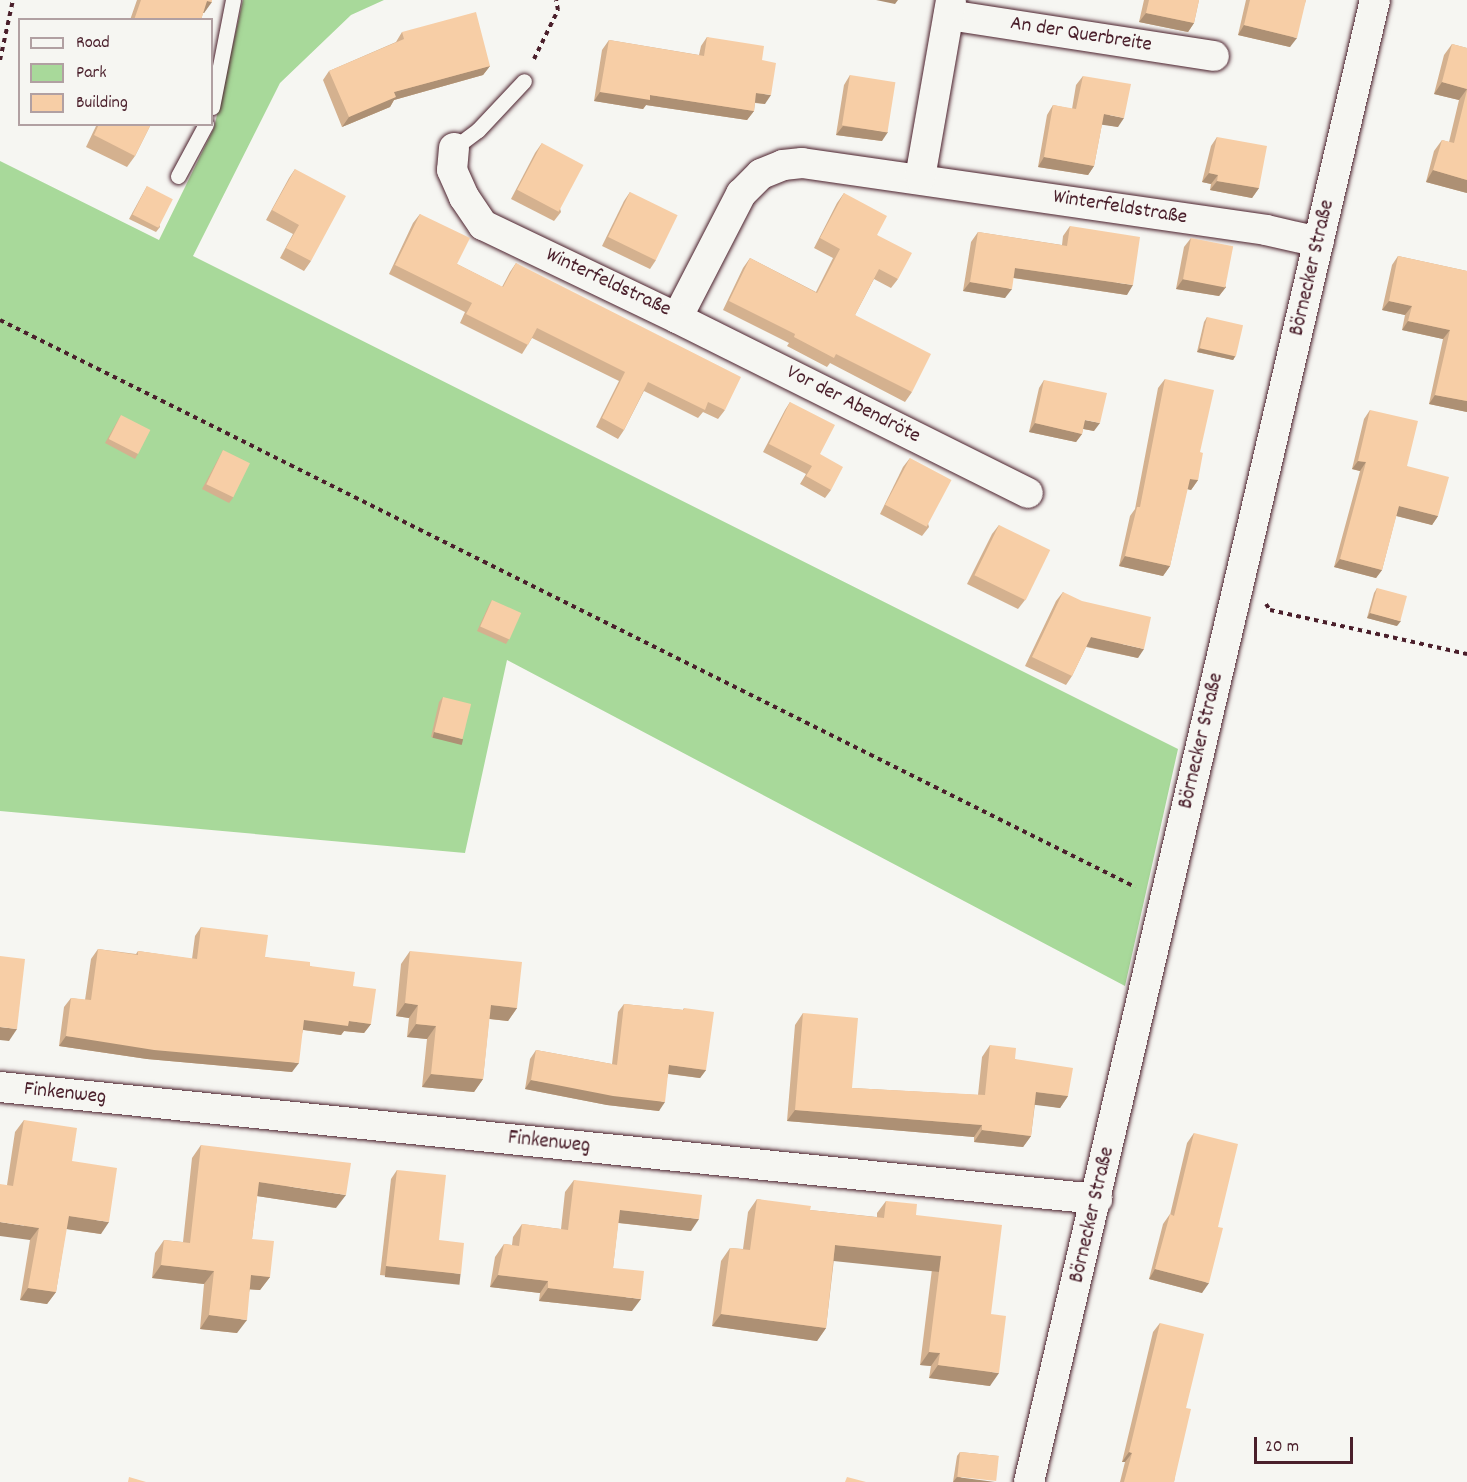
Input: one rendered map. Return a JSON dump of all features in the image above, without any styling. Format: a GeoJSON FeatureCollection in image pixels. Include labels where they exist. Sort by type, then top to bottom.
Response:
{"type":"FeatureCollection","features":[{"type":"Feature","properties":{"kind":"street","name":"Börnecker Straße"},"geometry":{"type":"LineString","coordinates":[[1029,1482],[1376,0]]}},
{"type":"Feature","properties":{"kind":"street","name":"An der Querbreite"},"geometry":{"type":"LineString","coordinates":[[950,7],[1214,56]]}},
{"type":"Feature","properties":{"kind":"street"},"geometry":{"type":"LineString","coordinates":[[920,178],[950,7]]}},
{"type":"Feature","properties":{"kind":"street","name":"Winterfeldstraße"},"geometry":{"type":"LineString","coordinates":[[454,148],[452,170],[464,197],[483,225],[677,318],[741,194],[761,174],[783,165],[802,163],[920,178],[1266,230],[1319,242]]}},
{"type":"Feature","properties":{"kind":"street","name":"Vor der Abendröte"},"geometry":{"type":"LineString","coordinates":[[677,318],[1028,493]]}},
{"type":"Feature","properties":{"kind":"street","name":"Finkenweg"},"geometry":{"type":"LineString","coordinates":[[0,1087],[1097,1199]]}},
{"type":"Feature","properties":{"kind":"lane"},"geometry":{"type":"LineString","coordinates":[[213,102],[233,0]]}},
{"type":"Feature","properties":{"kind":"lane"},"geometry":{"type":"LineString","coordinates":[[454,148],[478,130],[524,81]]}},
{"type":"Feature","properties":{"kind":"lane"},"geometry":{"type":"LineString","coordinates":[[178,176],[205,126]]}},
{"type":"Feature","properties":{"kind":"path"},"geometry":{"type":"LineString","coordinates":[[0,60],[13,0]]}},
{"type":"Feature","properties":{"kind":"path"},"geometry":{"type":"LineString","coordinates":[[524,81],[558,10],[556,0]]}},
{"type":"Feature","properties":{"kind":"path"},"geometry":{"type":"LineString","coordinates":[[0,320],[1165,902]]}},
{"type":"Feature","properties":{"kind":"path"},"geometry":{"type":"LineString","coordinates":[[1237,586],[1257,592],[1270,610],[1467,654]]}},
{"type":"Feature","properties":{"kind":"green space"},"geometry":{"type":"Polygon","coordinates":[[[243,0],[384,0],[351,15],[280,83],[193,256],[1178,749],[1125,986],[507,660],[465,853],[0,811],[0,161],[159,240],[214,128],[243,0]]]}},
{"type":"Feature","properties":{"kind":"building"},"geometry":{"type":"Polygon","coordinates":[[[141,0],[212,0],[212,2],[207,1],[202,18],[135,18],[141,0]]]}},
{"type":"Feature","properties":{"kind":"building"},"geometry":{"type":"Polygon","coordinates":[[[1149,0],[1199,0],[1194,23],[1146,13],[1149,0]]]}},
{"type":"Feature","properties":{"kind":"building"},"geometry":{"type":"Polygon","coordinates":[[[1250,0],[1306,0],[1297,38],[1244,25],[1250,0]]]}},
{"type":"Feature","properties":{"kind":"building"},"geometry":{"type":"Polygon","coordinates":[[[476,12],[490,66],[394,92],[396,97],[349,117],[329,71],[404,39],[402,32],[476,12]]]}},
{"type":"Feature","properties":{"kind":"building"},"geometry":{"type":"Polygon","coordinates":[[[707,37],[764,46],[762,60],[776,63],[771,95],[756,93],[754,111],[650,95],[650,100],[600,92],[609,40],[704,56],[707,37]]]}},
{"type":"Feature","properties":{"kind":"building"},"geometry":{"type":"Polygon","coordinates":[[[1452,44],[1467,48],[1467,89],[1442,82],[1452,44]]]}},
{"type":"Feature","properties":{"kind":"building"},"geometry":{"type":"Polygon","coordinates":[[[850,75],[895,82],[887,133],[842,125],[850,75]]]}},
{"type":"Feature","properties":{"kind":"building"},"geometry":{"type":"Polygon","coordinates":[[[1083,76],[1131,84],[1124,118],[1104,114],[1094,166],[1044,157],[1053,105],[1076,109],[1083,76]]]}},
{"type":"Feature","properties":{"kind":"building"},"geometry":{"type":"Polygon","coordinates":[[[1467,90],[1467,180],[1433,170],[1442,140],[1454,143],[1467,90]]]}},
{"type":"Feature","properties":{"kind":"building"},"geometry":{"type":"Polygon","coordinates":[[[98,126],[150,126],[135,156],[94,135],[98,126]]]}},
{"type":"Feature","properties":{"kind":"building"},"geometry":{"type":"Polygon","coordinates":[[[1217,137],[1267,146],[1259,188],[1217,181],[1218,175],[1209,173],[1217,137]]]}},
{"type":"Feature","properties":{"kind":"building"},"geometry":{"type":"Polygon","coordinates":[[[542,143],[583,165],[559,212],[517,190],[542,143]]]}},
{"type":"Feature","properties":{"kind":"building"},"geometry":{"type":"Polygon","coordinates":[[[295,169],[346,196],[311,261],[286,248],[299,225],[272,210],[295,169]]]}},
{"type":"Feature","properties":{"kind":"building"},"geometry":{"type":"Polygon","coordinates":[[[147,186],[173,199],[158,228],[132,215],[147,186]]]}},
{"type":"Feature","properties":{"kind":"building"},"geometry":{"type":"Polygon","coordinates":[[[630,192],[678,215],[656,260],[608,237],[630,192]]]}},
{"type":"Feature","properties":{"kind":"building"},"geometry":{"type":"Polygon","coordinates":[[[844,193],[887,216],[877,235],[912,253],[898,279],[879,269],[855,315],[931,354],[912,392],[836,354],[834,358],[794,337],[795,334],[729,301],[750,258],[817,293],[840,249],[820,238],[844,193]]]}},
{"type":"Feature","properties":{"kind":"building"},"geometry":{"type":"Polygon","coordinates":[[[420,214],[470,238],[457,264],[503,287],[516,263],[741,377],[725,410],[708,402],[705,410],[648,382],[624,430],[602,418],[625,372],[537,328],[528,345],[466,314],[472,303],[395,265],[420,214]]]}},
{"type":"Feature","properties":{"kind":"building"},"geometry":{"type":"Polygon","coordinates":[[[1070,226],[1140,237],[1133,285],[1015,268],[1012,289],[970,282],[978,232],[1067,246],[1070,226]]]}},
{"type":"Feature","properties":{"kind":"building"},"geometry":{"type":"Polygon","coordinates":[[[1191,238],[1233,246],[1225,287],[1183,279],[1191,238]]]}},
{"type":"Feature","properties":{"kind":"building"},"geometry":{"type":"Polygon","coordinates":[[[1398,256],[1467,271],[1467,401],[1435,395],[1450,330],[1408,321],[1412,306],[1389,301],[1398,256]]]}},
{"type":"Feature","properties":{"kind":"building"},"geometry":{"type":"Polygon","coordinates":[[[1207,317],[1243,325],[1236,357],[1200,348],[1207,317]]]}},
{"type":"Feature","properties":{"kind":"building"},"geometry":{"type":"Polygon","coordinates":[[[1165,379],[1214,390],[1200,452],[1203,453],[1198,480],[1190,479],[1170,566],[1125,556],[1137,507],[1140,507],[1165,379]]]}},
{"type":"Feature","properties":{"kind":"building"},"geometry":{"type":"Polygon","coordinates":[[[1044,380],[1107,393],[1100,423],[1085,420],[1082,434],[1035,423],[1044,380]]]}},
{"type":"Feature","properties":{"kind":"building"},"geometry":{"type":"Polygon","coordinates":[[[790,402],[835,425],[820,454],[843,467],[831,490],[806,476],[812,466],[769,444],[790,402]]]}},
{"type":"Feature","properties":{"kind":"building"},"geometry":{"type":"Polygon","coordinates":[[[1370,410],[1418,421],[1407,466],[1449,477],[1438,516],[1399,506],[1382,570],[1340,559],[1366,462],[1358,461],[1370,410]]]}},
{"type":"Feature","properties":{"kind":"building"},"geometry":{"type":"Polygon","coordinates":[[[121,415],[150,430],[138,454],[109,439],[121,415]]]}},
{"type":"Feature","properties":{"kind":"building"},"geometry":{"type":"Polygon","coordinates":[[[223,450],[250,463],[233,497],[206,484],[223,450]]]}},
{"type":"Feature","properties":{"kind":"building"},"geometry":{"type":"Polygon","coordinates":[[[910,458],[951,480],[927,527],[885,505],[910,458]]]}},
{"type":"Feature","properties":{"kind":"building"},"geometry":{"type":"Polygon","coordinates":[[[999,525],[1050,550],[1026,600],[974,575],[999,525]]]}},
{"type":"Feature","properties":{"kind":"building"},"geometry":{"type":"Polygon","coordinates":[[[1377,588],[1407,596],[1400,621],[1370,613],[1377,588]]]}},
{"type":"Feature","properties":{"kind":"building"},"geometry":{"type":"Polygon","coordinates":[[[1063,592],[1082,601],[1151,617],[1144,649],[1091,637],[1072,676],[1032,657],[1063,592]]]}},
{"type":"Feature","properties":{"kind":"building"},"geometry":{"type":"Polygon","coordinates":[[[492,600],[521,613],[509,640],[480,626],[492,600]]]}},
{"type":"Feature","properties":{"kind":"building"},"geometry":{"type":"Polygon","coordinates":[[[443,697],[471,704],[462,739],[434,732],[443,697]]]}},
{"type":"Feature","properties":{"kind":"building"},"geometry":{"type":"Polygon","coordinates":[[[201,927],[268,935],[265,957],[310,962],[310,966],[355,972],[353,986],[376,989],[371,1024],[349,1021],[348,1026],[304,1020],[299,1063],[154,1050],[66,1036],[71,998],[91,1000],[98,949],[138,955],[138,951],[197,959],[201,927]]]}},
{"type":"Feature","properties":{"kind":"building"},"geometry":{"type":"Polygon","coordinates":[[[410,951],[522,962],[517,1008],[491,1005],[483,1079],[431,1074],[436,1026],[416,1024],[418,1005],[405,1003],[410,951]]]}},
{"type":"Feature","properties":{"kind":"building"},"geometry":{"type":"Polygon","coordinates":[[[0,956],[25,959],[17,1029],[0,1027],[0,956]]]}},
{"type":"Feature","properties":{"kind":"building"},"geometry":{"type":"Polygon","coordinates":[[[624,1004],[714,1012],[706,1070],[669,1065],[665,1102],[613,1096],[531,1080],[536,1050],[617,1065],[624,1004]]]}},
{"type":"Feature","properties":{"kind":"building"},"geometry":{"type":"Polygon","coordinates":[[[803,1013],[858,1018],[852,1088],[985,1095],[990,1045],[1016,1048],[1015,1059],[1073,1068],[1068,1096],[1036,1092],[1031,1136],[982,1130],[982,1125],[795,1110],[803,1013]]]}},
{"type":"Feature","properties":{"kind":"building"},"geometry":{"type":"Polygon","coordinates":[[[24,1120],[77,1128],[72,1161],[117,1168],[109,1222],[69,1216],[56,1292],[28,1288],[39,1228],[0,1222],[0,1184],[13,1186],[24,1120]]]}},
{"type":"Feature","properties":{"kind":"building"},"geometry":{"type":"Polygon","coordinates":[[[1194,1133],[1238,1144],[1218,1227],[1223,1228],[1209,1283],[1155,1269],[1170,1214],[1174,1216],[1194,1133]]]}},
{"type":"Feature","properties":{"kind":"building"},"geometry":{"type":"Polygon","coordinates":[[[201,1145],[351,1163],[346,1195],[259,1182],[252,1239],[274,1241],[270,1277],[251,1275],[247,1320],[209,1315],[214,1271],[161,1265],[164,1240],[190,1243],[201,1145]]]}},
{"type":"Feature","properties":{"kind":"building"},"geometry":{"type":"Polygon","coordinates":[[[397,1170],[446,1175],[439,1240],[464,1243],[461,1274],[386,1266],[397,1170]]]}},
{"type":"Feature","properties":{"kind":"building"},"geometry":{"type":"Polygon","coordinates":[[[574,1180],[702,1195],[699,1219],[620,1210],[613,1268],[644,1271],[641,1299],[548,1288],[548,1281],[498,1275],[504,1244],[519,1246],[522,1224],[568,1230],[574,1180]]]}},
{"type":"Feature","properties":{"kind":"building"},"geometry":{"type":"Polygon","coordinates":[[[757,1199],[811,1206],[810,1210],[884,1218],[886,1201],[917,1204],[916,1215],[1002,1225],[991,1314],[1006,1316],[999,1373],[938,1365],[940,1353],[929,1352],[941,1256],[835,1245],[826,1328],[721,1314],[730,1248],[750,1250],[757,1199]]]}},
{"type":"Feature","properties":{"kind":"building"},"geometry":{"type":"Polygon","coordinates":[[[1160,1323],[1204,1334],[1186,1408],[1191,1409],[1174,1482],[1124,1482],[1132,1453],[1129,1452],[1160,1323]]]}},
{"type":"Feature","properties":{"kind":"building"},"geometry":{"type":"Polygon","coordinates":[[[960,1452],[999,1456],[996,1481],[957,1477],[960,1452]]]}},
{"type":"Feature","properties":{"kind":"building"},"geometry":{"type":"Polygon","coordinates":[[[129,1477],[146,1482],[128,1482],[129,1477]]]}},
{"type":"Feature","properties":{"kind":"building"},"geometry":{"type":"Polygon","coordinates":[[[847,1477],[866,1482],[845,1482],[847,1477]]]}}]}
